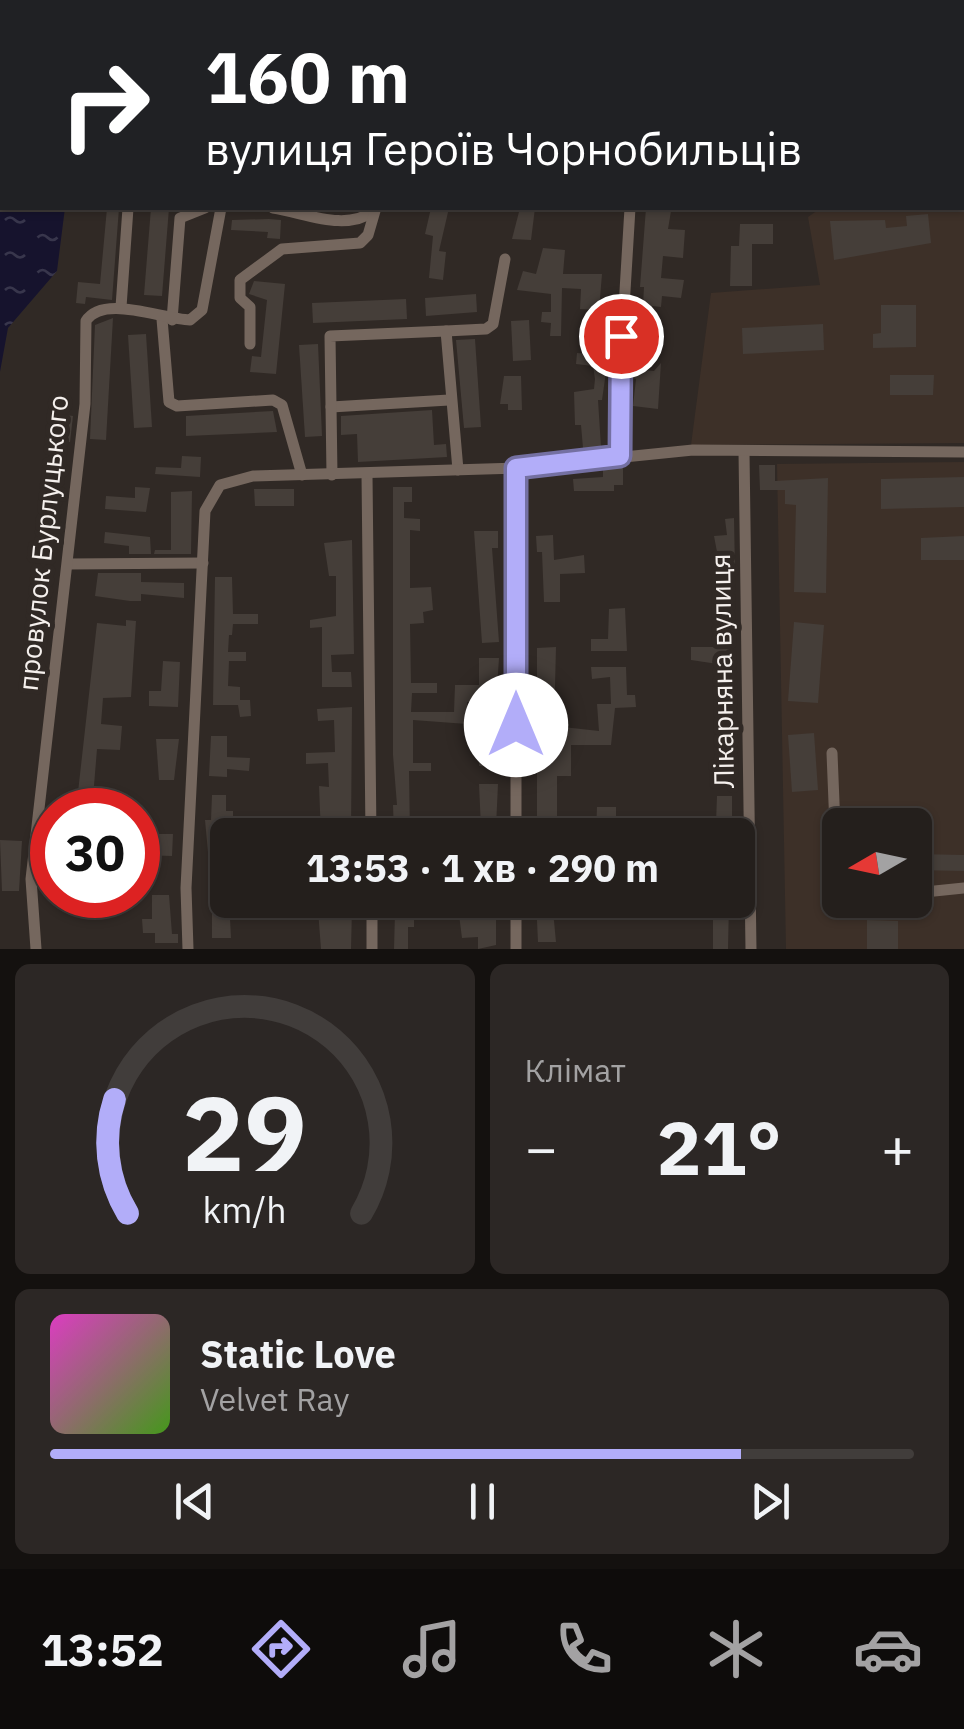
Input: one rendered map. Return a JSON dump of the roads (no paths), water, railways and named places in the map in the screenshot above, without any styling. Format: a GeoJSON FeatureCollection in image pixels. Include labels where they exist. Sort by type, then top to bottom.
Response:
{"type":"FeatureCollection","features":[{"type":"Feature","properties":{"kind":"street"},"geometry":{"type":"LineString","coordinates":[[128,210],[121,307],[167,320],[190,320],[202,310],[222,210]]}},
{"type":"Feature","properties":{"kind":"street"},"geometry":{"type":"LineString","coordinates":[[199,210],[180,218],[167,320],[169,402],[177,406],[272,400],[282,405],[302,475]]}},
{"type":"Feature","properties":{"kind":"street"},"geometry":{"type":"LineString","coordinates":[[284,210],[343,222],[362,220],[374,210]]}},
{"type":"Feature","properties":{"kind":"street"},"geometry":{"type":"LineString","coordinates":[[250,344],[250,307],[240,298],[240,280],[282,249],[360,244],[368,236],[375,210]]}},
{"type":"Feature","properties":{"kind":"street"},"geometry":{"type":"LineString","coordinates":[[620,456],[618,408],[630,210]]}},
{"type":"Feature","properties":{"kind":"street"},"geometry":{"type":"LineString","coordinates":[[332,475],[330,336],[486,329],[493,324],[504,259]]}},
{"type":"Feature","properties":{"kind":"street","name":"провулок Бурлуцького"},"geometry":{"type":"LineString","coordinates":[[36,949],[31,879],[85,404],[86,321],[100,309],[121,307]]}},
{"type":"Feature","properties":{"kind":"street"},"geometry":{"type":"LineString","coordinates":[[446,331],[458,470]]}},
{"type":"Feature","properties":{"kind":"street"},"geometry":{"type":"LineString","coordinates":[[331,406],[449,400]]}},
{"type":"Feature","properties":{"kind":"street","name":"Лікарняна вулиця"},"geometry":{"type":"LineString","coordinates":[[744,452],[751,949]]}},
{"type":"Feature","properties":{"kind":"street"},"geometry":{"type":"LineString","coordinates":[[188,949],[186,888],[205,511],[220,484],[253,476],[516,468],[620,456],[964,452]]}},
{"type":"Feature","properties":{"kind":"street"},"geometry":{"type":"LineString","coordinates":[[516,468],[516,818]]}},
{"type":"Feature","properties":{"kind":"street"},"geometry":{"type":"LineString","coordinates":[[367,475],[371,818]]}},
{"type":"Feature","properties":{"kind":"street"},"geometry":{"type":"LineString","coordinates":[[68,564],[202,563]]}},
{"type":"Feature","properties":{"kind":"street"},"geometry":{"type":"LineString","coordinates":[[832,753],[834,808]]}},
{"type":"Feature","properties":{"kind":"street"},"geometry":{"type":"LineString","coordinates":[[932,891],[964,888]]}},
{"type":"Feature","properties":{"kind":"street"},"geometry":{"type":"LineString","coordinates":[[372,918],[372,949]]}},
{"type":"Feature","properties":{"kind":"street"},"geometry":{"type":"LineString","coordinates":[[516,918],[516,949]]}},
{"type":"Feature","properties":{"kind":"water"},"geometry":{"type":"Polygon","coordinates":[[[0,210],[65,210],[57,271],[8,328],[0,372],[0,210]]]}}]}
